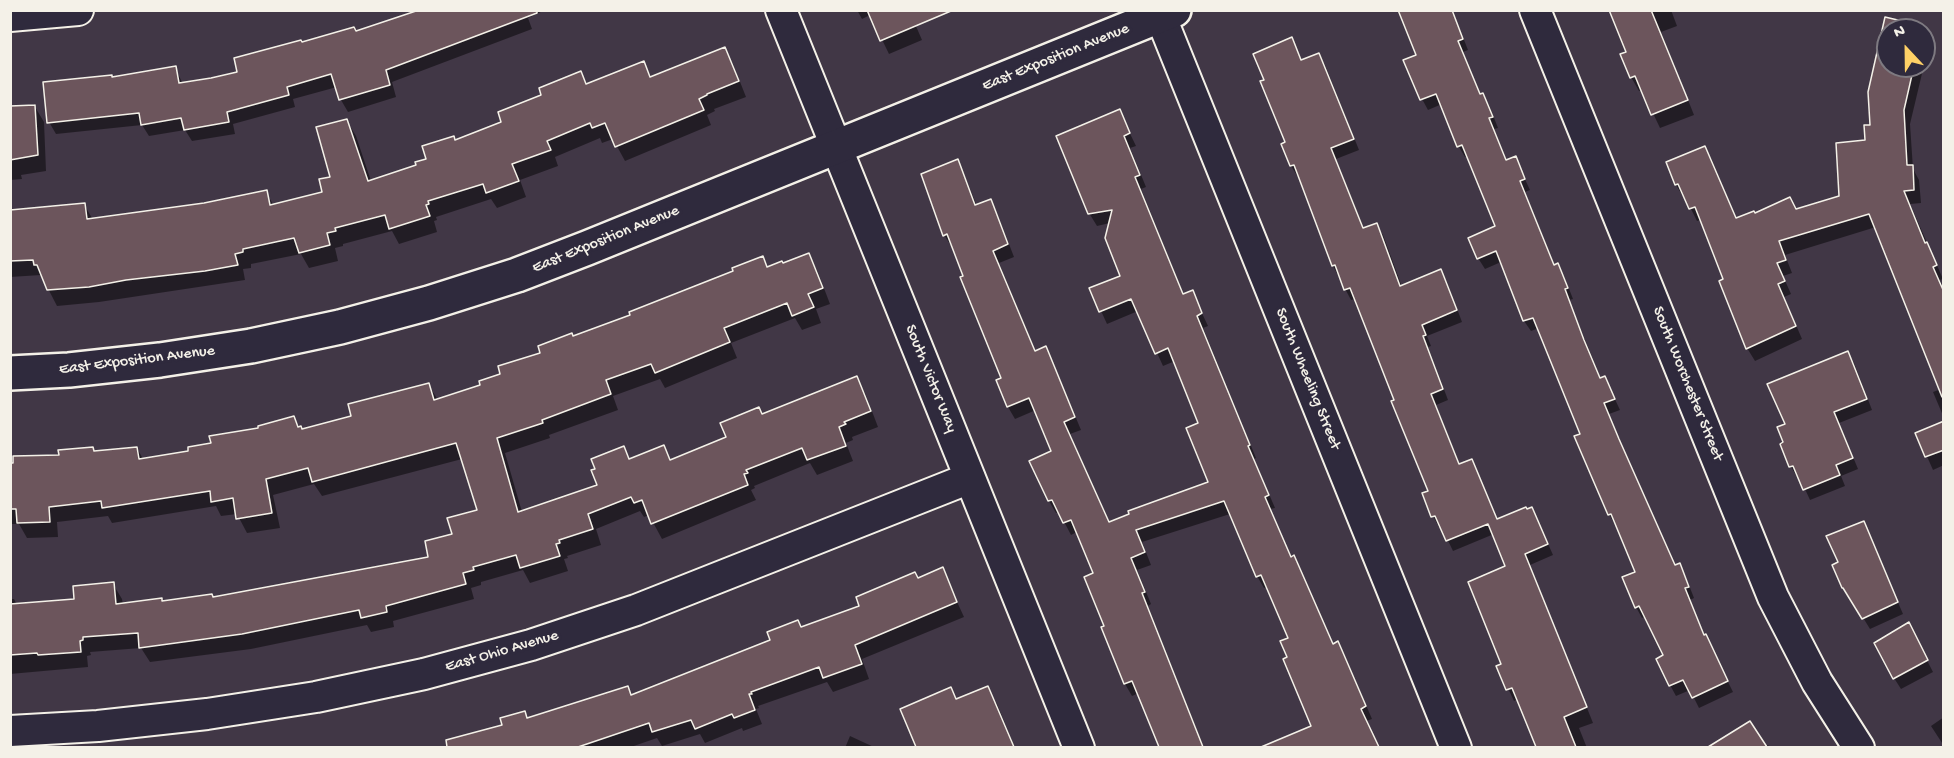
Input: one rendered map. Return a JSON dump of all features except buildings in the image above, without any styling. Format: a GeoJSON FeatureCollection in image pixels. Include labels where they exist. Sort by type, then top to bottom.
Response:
{"type":"FeatureCollection","features":[{"type":"Feature","properties":{"kind":"street"},"geometry":{"type":"LineString","coordinates":[[10,16],[78,10]]}},
{"type":"Feature","properties":{"kind":"street","name":"South Victor Way"},"geometry":{"type":"LineString","coordinates":[[781,10],[1079,747]]}},
{"type":"Feature","properties":{"kind":"street","name":"South Worchester Street"},"geometry":{"type":"LineString","coordinates":[[1536,10],[1773,597],[1817,682],[1841,723],[1859,747]]}},
{"type":"Feature","properties":{"kind":"street","name":"East Exposition Avenue"},"geometry":{"type":"LineString","coordinates":[[10,373],[69,370],[160,360],[251,346],[340,327],[429,303],[517,275],[587,248],[1164,12]]}},
{"type":"Feature","properties":{"kind":"street","name":"South Wheeling Street"},"geometry":{"type":"LineString","coordinates":[[1164,12],[1456,747]]}},
{"type":"Feature","properties":{"kind":"street","name":"East Ohio Avenue"},"geometry":{"type":"LineString","coordinates":[[10,731],[98,726],[207,714],[316,697],[424,674],[531,645],[636,610],[970,478]]}}]}
